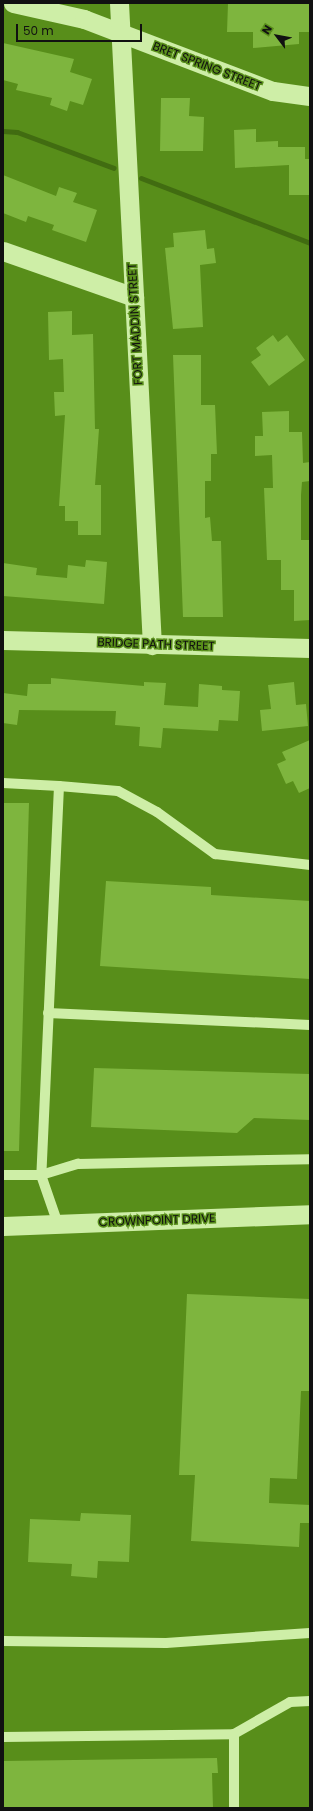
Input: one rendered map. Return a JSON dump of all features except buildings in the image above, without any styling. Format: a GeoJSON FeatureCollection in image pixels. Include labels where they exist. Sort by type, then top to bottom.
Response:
{"type":"FeatureCollection","features":[{"type":"Feature","properties":{"kind":"street","name":"BRET SPRING STREET"},"geometry":{"type":"LineString","coordinates":[[13,3],[84,19],[273,91],[310,96]]}},
{"type":"Feature","properties":{"kind":"street","name":"FORT MADDIN STREET"},"geometry":{"type":"LineString","coordinates":[[119,3],[152,645]]}},
{"type":"Feature","properties":{"kind":"street"},"geometry":{"type":"LineString","coordinates":[[3,251],[134,298]]}},
{"type":"Feature","properties":{"kind":"street","name":"BRIDGE PATH STREET"},"geometry":{"type":"LineString","coordinates":[[3,640],[310,648]]}},
{"type":"Feature","properties":{"kind":"street","name":"CROWNPOINT DRIVE"},"geometry":{"type":"LineString","coordinates":[[3,1226],[310,1214]]}},
{"type":"Feature","properties":{"kind":"lane"},"geometry":{"type":"LineString","coordinates":[[3,783],[118,791],[157,812],[215,854],[310,865]]}},
{"type":"Feature","properties":{"kind":"lane"},"geometry":{"type":"LineString","coordinates":[[58,1224],[41,1175],[59,786]]}},
{"type":"Feature","properties":{"kind":"lane"},"geometry":{"type":"LineString","coordinates":[[48,1013],[310,1025]]}},
{"type":"Feature","properties":{"kind":"lane"},"geometry":{"type":"LineString","coordinates":[[3,1175],[41,1175],[78,1164],[310,1159]]}},
{"type":"Feature","properties":{"kind":"lane"},"geometry":{"type":"LineString","coordinates":[[3,1642],[166,1644],[310,1633]]}},
{"type":"Feature","properties":{"kind":"lane"},"geometry":{"type":"LineString","coordinates":[[3,1737],[234,1734],[290,1702],[310,1701]]}},
{"type":"Feature","properties":{"kind":"lane"},"geometry":{"type":"LineString","coordinates":[[234,1734],[234,1808]]}},
{"type":"Feature","properties":{"kind":"waterway"},"geometry":{"type":"LineString","coordinates":[[3,131],[17,132],[114,168]]}},
{"type":"Feature","properties":{"kind":"waterway"},"geometry":{"type":"LineString","coordinates":[[141,178],[310,243]]}}]}
